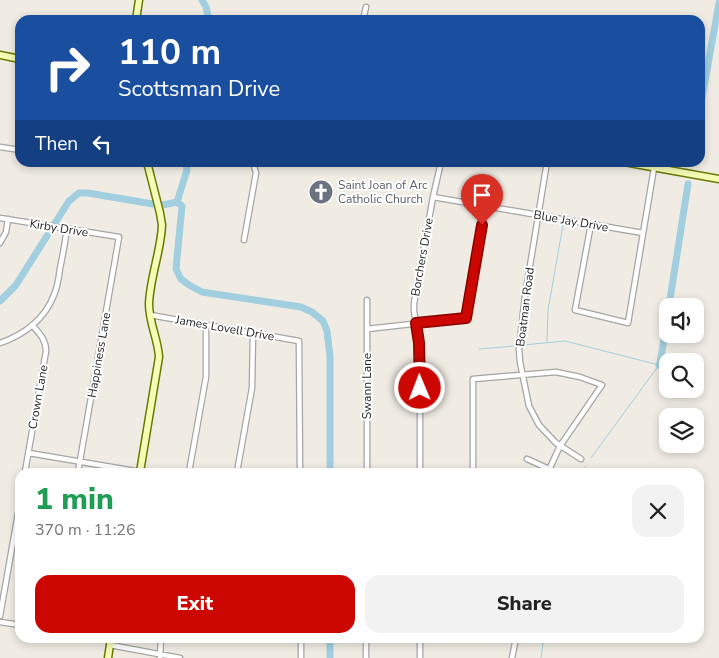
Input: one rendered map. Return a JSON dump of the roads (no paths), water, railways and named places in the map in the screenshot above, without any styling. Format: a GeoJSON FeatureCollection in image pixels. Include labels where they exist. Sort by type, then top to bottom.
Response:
{"type":"FeatureCollection","features":[{"type":"Feature","properties":{"kind":"street"},"geometry":{"type":"LineString","coordinates":[[137,15],[139,0]]}},
{"type":"Feature","properties":{"kind":"street"},"geometry":{"type":"LineString","coordinates":[[364,15],[366,7]]}},
{"type":"Feature","properties":{"kind":"street"},"geometry":{"type":"LineString","coordinates":[[0,55],[15,58]]}},
{"type":"Feature","properties":{"kind":"street"},"geometry":{"type":"LineString","coordinates":[[0,146],[15,149]]}},
{"type":"Feature","properties":{"kind":"street"},"geometry":{"type":"LineString","coordinates":[[142,468],[159,357],[158,344],[150,315],[150,294],[162,231],[160,213],[148,167]]}},
{"type":"Feature","properties":{"kind":"street"},"geometry":{"type":"LineString","coordinates":[[244,240],[256,173],[254,167]]}},
{"type":"Feature","properties":{"kind":"street","name":"Borchers Drive"},"geometry":{"type":"LineString","coordinates":[[420,468],[420,371],[414,303],[440,167]]}},
{"type":"Feature","properties":{"kind":"street","name":"Boatman Road"},"geometry":{"type":"LineString","coordinates":[[546,167],[522,315],[519,356],[526,397],[532,415],[546,434],[560,446],[581,459]]}},
{"type":"Feature","properties":{"kind":"street"},"geometry":{"type":"LineString","coordinates":[[649,167],[719,179]]}},
{"type":"Feature","properties":{"kind":"street"},"geometry":{"type":"LineString","coordinates":[[591,224],[575,310],[628,323],[654,168]]}},
{"type":"Feature","properties":{"kind":"street","name":"Blue Jay Drive"},"geometry":{"type":"LineString","coordinates":[[433,197],[643,233]]}},
{"type":"Feature","properties":{"kind":"street"},"geometry":{"type":"LineString","coordinates":[[367,329],[466,318],[485,206]]}},
{"type":"Feature","properties":{"kind":"street","name":"Kirby Drive"},"geometry":{"type":"LineString","coordinates":[[0,218],[119,237]]}},
{"type":"Feature","properties":{"kind":"street"},"geometry":{"type":"LineString","coordinates":[[0,243],[6,232],[8,219]]}},
{"type":"Feature","properties":{"kind":"street"},"geometry":{"type":"LineString","coordinates":[[0,343],[14,338],[32,325],[47,308],[57,287],[66,229]]}},
{"type":"Feature","properties":{"kind":"street","name":"Happiness Lane"},"geometry":{"type":"LineString","coordinates":[[79,468],[119,237]]}},
{"type":"Feature","properties":{"kind":"street","name":"Swann Lane"},"geometry":{"type":"LineString","coordinates":[[367,300],[367,468]]}},
{"type":"Feature","properties":{"kind":"street","name":"James Lovell Drive"},"geometry":{"type":"LineString","coordinates":[[150,315],[300,341],[300,468]]}},
{"type":"Feature","properties":{"kind":"street","name":"Crown Lane"},"geometry":{"type":"LineString","coordinates":[[26,468],[46,352],[44,340],[32,325]]}},
{"type":"Feature","properties":{"kind":"street"},"geometry":{"type":"LineString","coordinates":[[190,468],[205,383],[206,325]]}},
{"type":"Feature","properties":{"kind":"street"},"geometry":{"type":"LineString","coordinates":[[238,468],[252,388],[253,333]]}},
{"type":"Feature","properties":{"kind":"street"},"geometry":{"type":"LineString","coordinates":[[473,468],[473,379],[560,372],[602,386],[560,446],[550,468]]}},
{"type":"Feature","properties":{"kind":"street"},"geometry":{"type":"LineString","coordinates":[[28,453],[117,468]]}},
{"type":"Feature","properties":{"kind":"street"},"geometry":{"type":"LineString","coordinates":[[527,459],[544,468]]}},
{"type":"Feature","properties":{"kind":"street"},"geometry":{"type":"LineString","coordinates":[[0,616],[15,530]]}},
{"type":"Feature","properties":{"kind":"street"},"geometry":{"type":"LineString","coordinates":[[0,622],[15,624]]}},
{"type":"Feature","properties":{"kind":"street"},"geometry":{"type":"LineString","coordinates":[[161,643],[161,656]]}},
{"type":"Feature","properties":{"kind":"street"},"geometry":{"type":"LineString","coordinates":[[301,643],[301,658]]}},
{"type":"Feature","properties":{"kind":"street"},"geometry":{"type":"LineString","coordinates":[[366,643],[366,658]]}},
{"type":"Feature","properties":{"kind":"street"},"geometry":{"type":"LineString","coordinates":[[420,643],[420,658]]}},
{"type":"Feature","properties":{"kind":"street"},"geometry":{"type":"LineString","coordinates":[[512,658],[515,643]]}},
{"type":"Feature","properties":{"kind":"street"},"geometry":{"type":"LineString","coordinates":[[108,658],[110,645],[161,656],[180,658]]}},
{"type":"Feature","properties":{"kind":"waterway"},"geometry":{"type":"LineString","coordinates":[[202,0],[208,15]]}},
{"type":"Feature","properties":{"kind":"waterway"},"geometry":{"type":"LineString","coordinates":[[705,81],[719,3]]}},
{"type":"Feature","properties":{"kind":"waterway"},"geometry":{"type":"LineString","coordinates":[[0,301],[16,285],[69,201],[79,193],[163,205],[177,202],[187,167]]}},
{"type":"Feature","properties":{"kind":"waterway"},"geometry":{"type":"LineString","coordinates":[[670,298],[688,184]]}},
{"type":"Feature","properties":{"kind":"waterway"},"geometry":{"type":"LineString","coordinates":[[177,202],[182,206],[176,269],[181,279],[202,292],[301,307],[312,312],[323,321],[327,331],[330,356],[330,468]]}},
{"type":"Feature","properties":{"kind":"waterway"},"geometry":{"type":"LineString","coordinates":[[547,342],[548,310],[563,225]]}},
{"type":"Feature","properties":{"kind":"waterway"},"geometry":{"type":"LineString","coordinates":[[523,345],[565,341],[659,365],[591,458]]}},
{"type":"Feature","properties":{"kind":"waterway"},"geometry":{"type":"LineString","coordinates":[[662,353],[663,343]]}},
{"type":"Feature","properties":{"kind":"waterway"},"geometry":{"type":"LineString","coordinates":[[479,349],[514,346]]}},
{"type":"Feature","properties":{"kind":"waterway"},"geometry":{"type":"LineString","coordinates":[[330,643],[330,658]]}},
{"type":"Feature","properties":{"kind":"waterway"},"geometry":{"type":"LineString","coordinates":[[541,658],[543,643]]}},
{"type":"Feature","properties":{"kind":"place","name":"Saint Joan of Arc Catholic Church"},"geometry":{"type":"Point","coordinates":[321,192]}}]}
